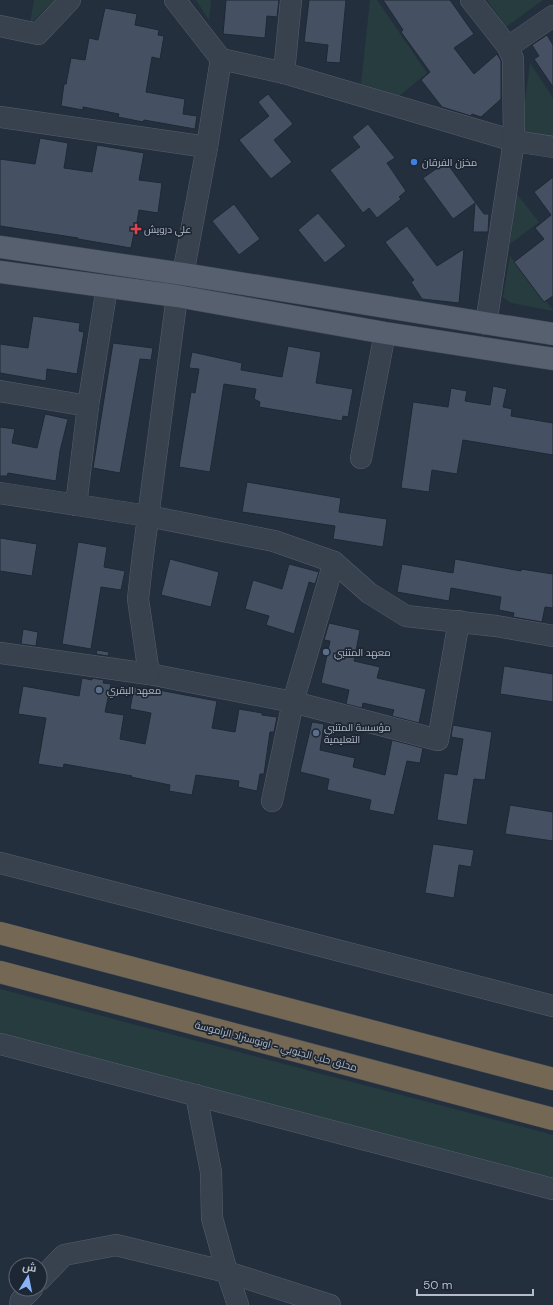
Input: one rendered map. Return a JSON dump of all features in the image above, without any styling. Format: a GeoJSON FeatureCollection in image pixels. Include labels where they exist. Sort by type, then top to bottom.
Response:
{"type":"FeatureCollection","features":[{"type":"Feature","properties":{"kind":"highway"},"geometry":{"type":"LineString","coordinates":[[0,933],[553,1079]]}},
{"type":"Feature","properties":{"kind":"highway","name":"محلق حلب الجنوبي - اوتوستراد الراموسة"},"geometry":{"type":"LineString","coordinates":[[0,972],[553,1120]]}},
{"type":"Feature","properties":{"kind":"main road"},"geometry":{"type":"LineString","coordinates":[[0,246],[553,334]]}},
{"type":"Feature","properties":{"kind":"main road"},"geometry":{"type":"LineString","coordinates":[[0,272],[177,296],[385,333],[553,359]]}},
{"type":"Feature","properties":{"kind":"street"},"geometry":{"type":"LineString","coordinates":[[0,26],[38,34],[70,0]]}},
{"type":"Feature","properties":{"kind":"street"},"geometry":{"type":"LineString","coordinates":[[175,0],[221,59],[284,73],[514,142],[553,147]]}},
{"type":"Feature","properties":{"kind":"street"},"geometry":{"type":"LineString","coordinates":[[284,73],[291,0]]}},
{"type":"Feature","properties":{"kind":"street"},"geometry":{"type":"LineString","coordinates":[[471,0],[508,47],[513,59],[514,142],[486,324]]}},
{"type":"Feature","properties":{"kind":"street"},"geometry":{"type":"LineString","coordinates":[[508,47],[553,16]]}},
{"type":"Feature","properties":{"kind":"street"},"geometry":{"type":"LineString","coordinates":[[150,674],[138,599],[142,563],[177,296],[183,274],[207,147],[221,59]]}},
{"type":"Feature","properties":{"kind":"street"},"geometry":{"type":"LineString","coordinates":[[0,117],[207,147]]}},
{"type":"Feature","properties":{"kind":"street"},"geometry":{"type":"LineString","coordinates":[[76,505],[88,406],[107,287]]}},
{"type":"Feature","properties":{"kind":"street"},"geometry":{"type":"LineString","coordinates":[[361,458],[385,333]]}},
{"type":"Feature","properties":{"kind":"street"},"geometry":{"type":"LineString","coordinates":[[0,391],[88,406]]}},
{"type":"Feature","properties":{"kind":"street"},"geometry":{"type":"LineString","coordinates":[[0,493],[148,516],[274,541],[334,562],[369,593],[406,616],[496,626],[553,636]]}},
{"type":"Feature","properties":{"kind":"street"},"geometry":{"type":"LineString","coordinates":[[272,802],[293,702],[334,562]]}},
{"type":"Feature","properties":{"kind":"street"},"geometry":{"type":"LineString","coordinates":[[0,653],[150,674],[293,702],[438,740],[459,621]]}},
{"type":"Feature","properties":{"kind":"street"},"geometry":{"type":"LineString","coordinates":[[0,864],[553,1006]]}},
{"type":"Feature","properties":{"kind":"street"},"geometry":{"type":"LineString","coordinates":[[0,1044],[553,1189]]}},
{"type":"Feature","properties":{"kind":"street"},"geometry":{"type":"LineString","coordinates":[[196,1095],[211,1172],[212,1218],[238,1305]]}},
{"type":"Feature","properties":{"kind":"street"},"geometry":{"type":"LineString","coordinates":[[48,1272],[64,1255],[116,1245],[227,1272],[330,1305]]}},
{"type":"Feature","properties":{"kind":"green space"},"geometry":{"type":"Polygon","coordinates":[[[34,0],[55,0],[30,24],[34,0]]]}},
{"type":"Feature","properties":{"kind":"green space"},"geometry":{"type":"Polygon","coordinates":[[[196,0],[211,0],[209,20],[196,0]]]}},
{"type":"Feature","properties":{"kind":"green space"},"geometry":{"type":"Polygon","coordinates":[[[370,0],[377,0],[427,73],[399,96],[361,84],[370,0]]]}},
{"type":"Feature","properties":{"kind":"green space"},"geometry":{"type":"Polygon","coordinates":[[[487,0],[543,0],[506,27],[487,0]]]}},
{"type":"Feature","properties":{"kind":"green space"},"geometry":{"type":"Polygon","coordinates":[[[530,63],[553,98],[553,137],[526,133],[522,124],[530,63]]]}},
{"type":"Feature","properties":{"kind":"green space"},"geometry":{"type":"Polygon","coordinates":[[[516,193],[539,222],[510,244],[516,193]]]}},
{"type":"Feature","properties":{"kind":"green space"},"geometry":{"type":"Polygon","coordinates":[[[510,256],[553,311],[511,303],[503,297],[510,256]]]}},
{"type":"Feature","properties":{"kind":"green space"},"geometry":{"type":"Polygon","coordinates":[[[0,989],[553,1135],[553,1179],[0,1035],[0,989]]]}},
{"type":"Feature","properties":{"kind":"building"},"geometry":{"type":"Polygon","coordinates":[[[226,0],[279,0],[277,17],[267,16],[265,38],[223,34],[226,0]]]}},
{"type":"Feature","properties":{"kind":"building"},"geometry":{"type":"Polygon","coordinates":[[[309,0],[346,0],[340,63],[326,62],[328,45],[304,42],[309,0]]]}},
{"type":"Feature","properties":{"kind":"building"},"geometry":{"type":"Polygon","coordinates":[[[383,0],[450,0],[474,34],[454,48],[474,74],[497,54],[501,61],[501,99],[481,117],[472,114],[471,116],[442,107],[421,80],[430,72],[401,32],[403,30],[383,0]]]}},
{"type":"Feature","properties":{"kind":"building"},"geometry":{"type":"Polygon","coordinates":[[[105,8],[137,14],[135,25],[159,30],[158,35],[164,36],[160,59],[152,57],[146,92],[185,99],[183,114],[197,116],[195,129],[144,120],[143,122],[118,117],[119,114],[83,107],[83,110],[61,106],[64,84],[66,84],[71,58],[85,60],[89,38],[98,40],[105,8]]]}},
{"type":"Feature","properties":{"kind":"building"},"geometry":{"type":"Polygon","coordinates":[[[547,35],[553,45],[553,87],[534,59],[539,56],[532,45],[547,35]]]}},
{"type":"Feature","properties":{"kind":"building"},"geometry":{"type":"Polygon","coordinates":[[[268,94],[293,124],[274,140],[292,162],[271,179],[239,140],[269,116],[258,102],[268,94]]]}},
{"type":"Feature","properties":{"kind":"building"},"geometry":{"type":"Polygon","coordinates":[[[368,124],[395,158],[387,163],[406,191],[399,197],[401,199],[377,218],[369,208],[363,213],[330,170],[360,147],[352,137],[368,124]]]}},
{"type":"Feature","properties":{"kind":"building"},"geometry":{"type":"Polygon","coordinates":[[[40,138],[68,143],[64,168],[92,172],[97,145],[144,153],[139,180],[162,183],[158,213],[139,210],[131,248],[0,226],[0,159],[35,164],[40,138]]]}},
{"type":"Feature","properties":{"kind":"building"},"geometry":{"type":"Polygon","coordinates":[[[446,162],[484,214],[489,214],[488,232],[473,232],[475,203],[453,219],[423,178],[446,162]]]}},
{"type":"Feature","properties":{"kind":"building"},"geometry":{"type":"Polygon","coordinates":[[[553,177],[553,296],[544,302],[514,262],[544,239],[535,228],[551,215],[534,192],[553,177]]]}},
{"type":"Feature","properties":{"kind":"building"},"geometry":{"type":"Polygon","coordinates":[[[234,204],[260,239],[239,255],[212,221],[234,204]]]}},
{"type":"Feature","properties":{"kind":"building"},"geometry":{"type":"Polygon","coordinates":[[[318,213],[346,246],[325,263],[298,230],[318,213]]]}},
{"type":"Feature","properties":{"kind":"building"},"geometry":{"type":"Polygon","coordinates":[[[407,226],[437,266],[464,249],[459,303],[422,299],[411,282],[414,280],[385,242],[407,226]]]}},
{"type":"Feature","properties":{"kind":"building"},"geometry":{"type":"Polygon","coordinates":[[[33,316],[80,323],[79,331],[84,332],[77,374],[47,369],[46,381],[0,373],[0,344],[28,348],[33,316]]]}},
{"type":"Feature","properties":{"kind":"building"},"geometry":{"type":"Polygon","coordinates":[[[113,343],[153,348],[151,360],[140,359],[120,473],[93,468],[113,343]]]}},
{"type":"Feature","properties":{"kind":"building"},"geometry":{"type":"Polygon","coordinates":[[[288,346],[321,352],[316,383],[353,389],[348,417],[343,416],[342,421],[259,407],[260,402],[254,399],[256,389],[224,384],[210,472],[179,467],[191,392],[195,393],[199,369],[189,368],[192,352],[242,363],[241,370],[282,377],[288,346]]]}},
{"type":"Feature","properties":{"kind":"building"},"geometry":{"type":"Polygon","coordinates":[[[493,386],[507,389],[503,407],[512,409],[511,416],[553,423],[553,455],[463,440],[457,474],[432,470],[429,492],[401,488],[413,402],[448,407],[451,388],[467,391],[465,401],[490,405],[493,386]]]}},
{"type":"Feature","properties":{"kind":"building"},"geometry":{"type":"Polygon","coordinates":[[[45,414],[68,419],[60,451],[56,481],[8,473],[7,476],[0,476],[0,427],[15,429],[12,443],[37,448],[45,414]]]}},
{"type":"Feature","properties":{"kind":"building"},"geometry":{"type":"Polygon","coordinates":[[[247,482],[341,498],[339,512],[387,519],[383,547],[333,539],[335,526],[242,512],[247,482]]]}},
{"type":"Feature","properties":{"kind":"building"},"geometry":{"type":"Polygon","coordinates":[[[0,538],[37,544],[32,576],[0,571],[0,538]]]}},
{"type":"Feature","properties":{"kind":"building"},"geometry":{"type":"Polygon","coordinates":[[[78,542],[107,547],[104,567],[125,571],[121,590],[101,587],[91,649],[62,644],[78,542]]]}},
{"type":"Feature","properties":{"kind":"building"},"geometry":{"type":"Polygon","coordinates":[[[170,559],[219,572],[211,607],[161,595],[170,559]]]}},
{"type":"Feature","properties":{"kind":"building"},"geometry":{"type":"Polygon","coordinates":[[[455,559],[521,571],[521,569],[553,574],[553,608],[545,607],[542,622],[513,617],[514,613],[499,610],[501,597],[451,588],[449,601],[397,592],[402,564],[453,573],[455,559]]]}},
{"type":"Feature","properties":{"kind":"building"},"geometry":{"type":"Polygon","coordinates":[[[289,564],[319,572],[315,584],[309,582],[294,634],[266,625],[269,616],[245,609],[253,580],[282,589],[289,564]]]}},
{"type":"Feature","properties":{"kind":"building"},"geometry":{"type":"Polygon","coordinates":[[[329,623],[360,630],[354,661],[380,667],[377,678],[426,689],[419,723],[392,716],[394,710],[363,703],[362,708],[346,704],[349,690],[321,683],[330,641],[324,640],[329,623]]]}},
{"type":"Feature","properties":{"kind":"building"},"geometry":{"type":"Polygon","coordinates":[[[23,629],[38,632],[36,646],[21,644],[23,629]]]}},
{"type":"Feature","properties":{"kind":"building"},"geometry":{"type":"Polygon","coordinates":[[[97,650],[109,652],[108,656],[96,654],[97,650]]]}},
{"type":"Feature","properties":{"kind":"building"},"geometry":{"type":"Polygon","coordinates":[[[504,666],[553,674],[553,702],[500,694],[504,666]]]}},
{"type":"Feature","properties":{"kind":"building"},"geometry":{"type":"Polygon","coordinates":[[[82,678],[104,680],[103,683],[111,684],[105,712],[124,715],[120,739],[145,744],[151,713],[130,709],[134,687],[148,688],[217,701],[212,728],[235,732],[239,709],[277,717],[274,732],[270,732],[264,774],[260,774],[257,791],[238,787],[239,781],[196,775],[192,795],[169,791],[170,785],[131,777],[132,776],[64,764],[63,768],[38,764],[46,718],[18,714],[23,686],[79,696],[82,678]]]}},
{"type":"Feature","properties":{"kind":"building"},"geometry":{"type":"Polygon","coordinates":[[[312,722],[324,724],[320,750],[355,758],[353,767],[385,775],[392,740],[423,748],[420,763],[407,761],[394,815],[369,810],[371,800],[327,790],[329,779],[300,772],[312,722]]]}},
{"type":"Feature","properties":{"kind":"building"},"geometry":{"type":"Polygon","coordinates":[[[453,725],[492,732],[485,780],[474,779],[467,825],[437,820],[444,773],[457,775],[463,739],[451,737],[453,725]]]}},
{"type":"Feature","properties":{"kind":"building"},"geometry":{"type":"Polygon","coordinates":[[[510,805],[553,812],[553,841],[505,834],[510,805]]]}},
{"type":"Feature","properties":{"kind":"building"},"geometry":{"type":"Polygon","coordinates":[[[433,844],[474,850],[471,867],[459,865],[454,898],[425,893],[433,844]]]}},
{"type":"Feature","properties":{"kind":"place","name":"مخزن الفرقان"},"geometry":{"type":"Point","coordinates":[414,162]}},
{"type":"Feature","properties":{"kind":"place","name":"علي درويش"},"geometry":{"type":"Point","coordinates":[136,229]}},
{"type":"Feature","properties":{"kind":"place","name":"معهد المتنبي"},"geometry":{"type":"Point","coordinates":[326,652]}},
{"type":"Feature","properties":{"kind":"place","name":"معهد البقري"},"geometry":{"type":"Point","coordinates":[99,690]}},
{"type":"Feature","properties":{"kind":"place","name":"مؤسسة المتنبي التعليمية"},"geometry":{"type":"Point","coordinates":[316,733]}}]}
